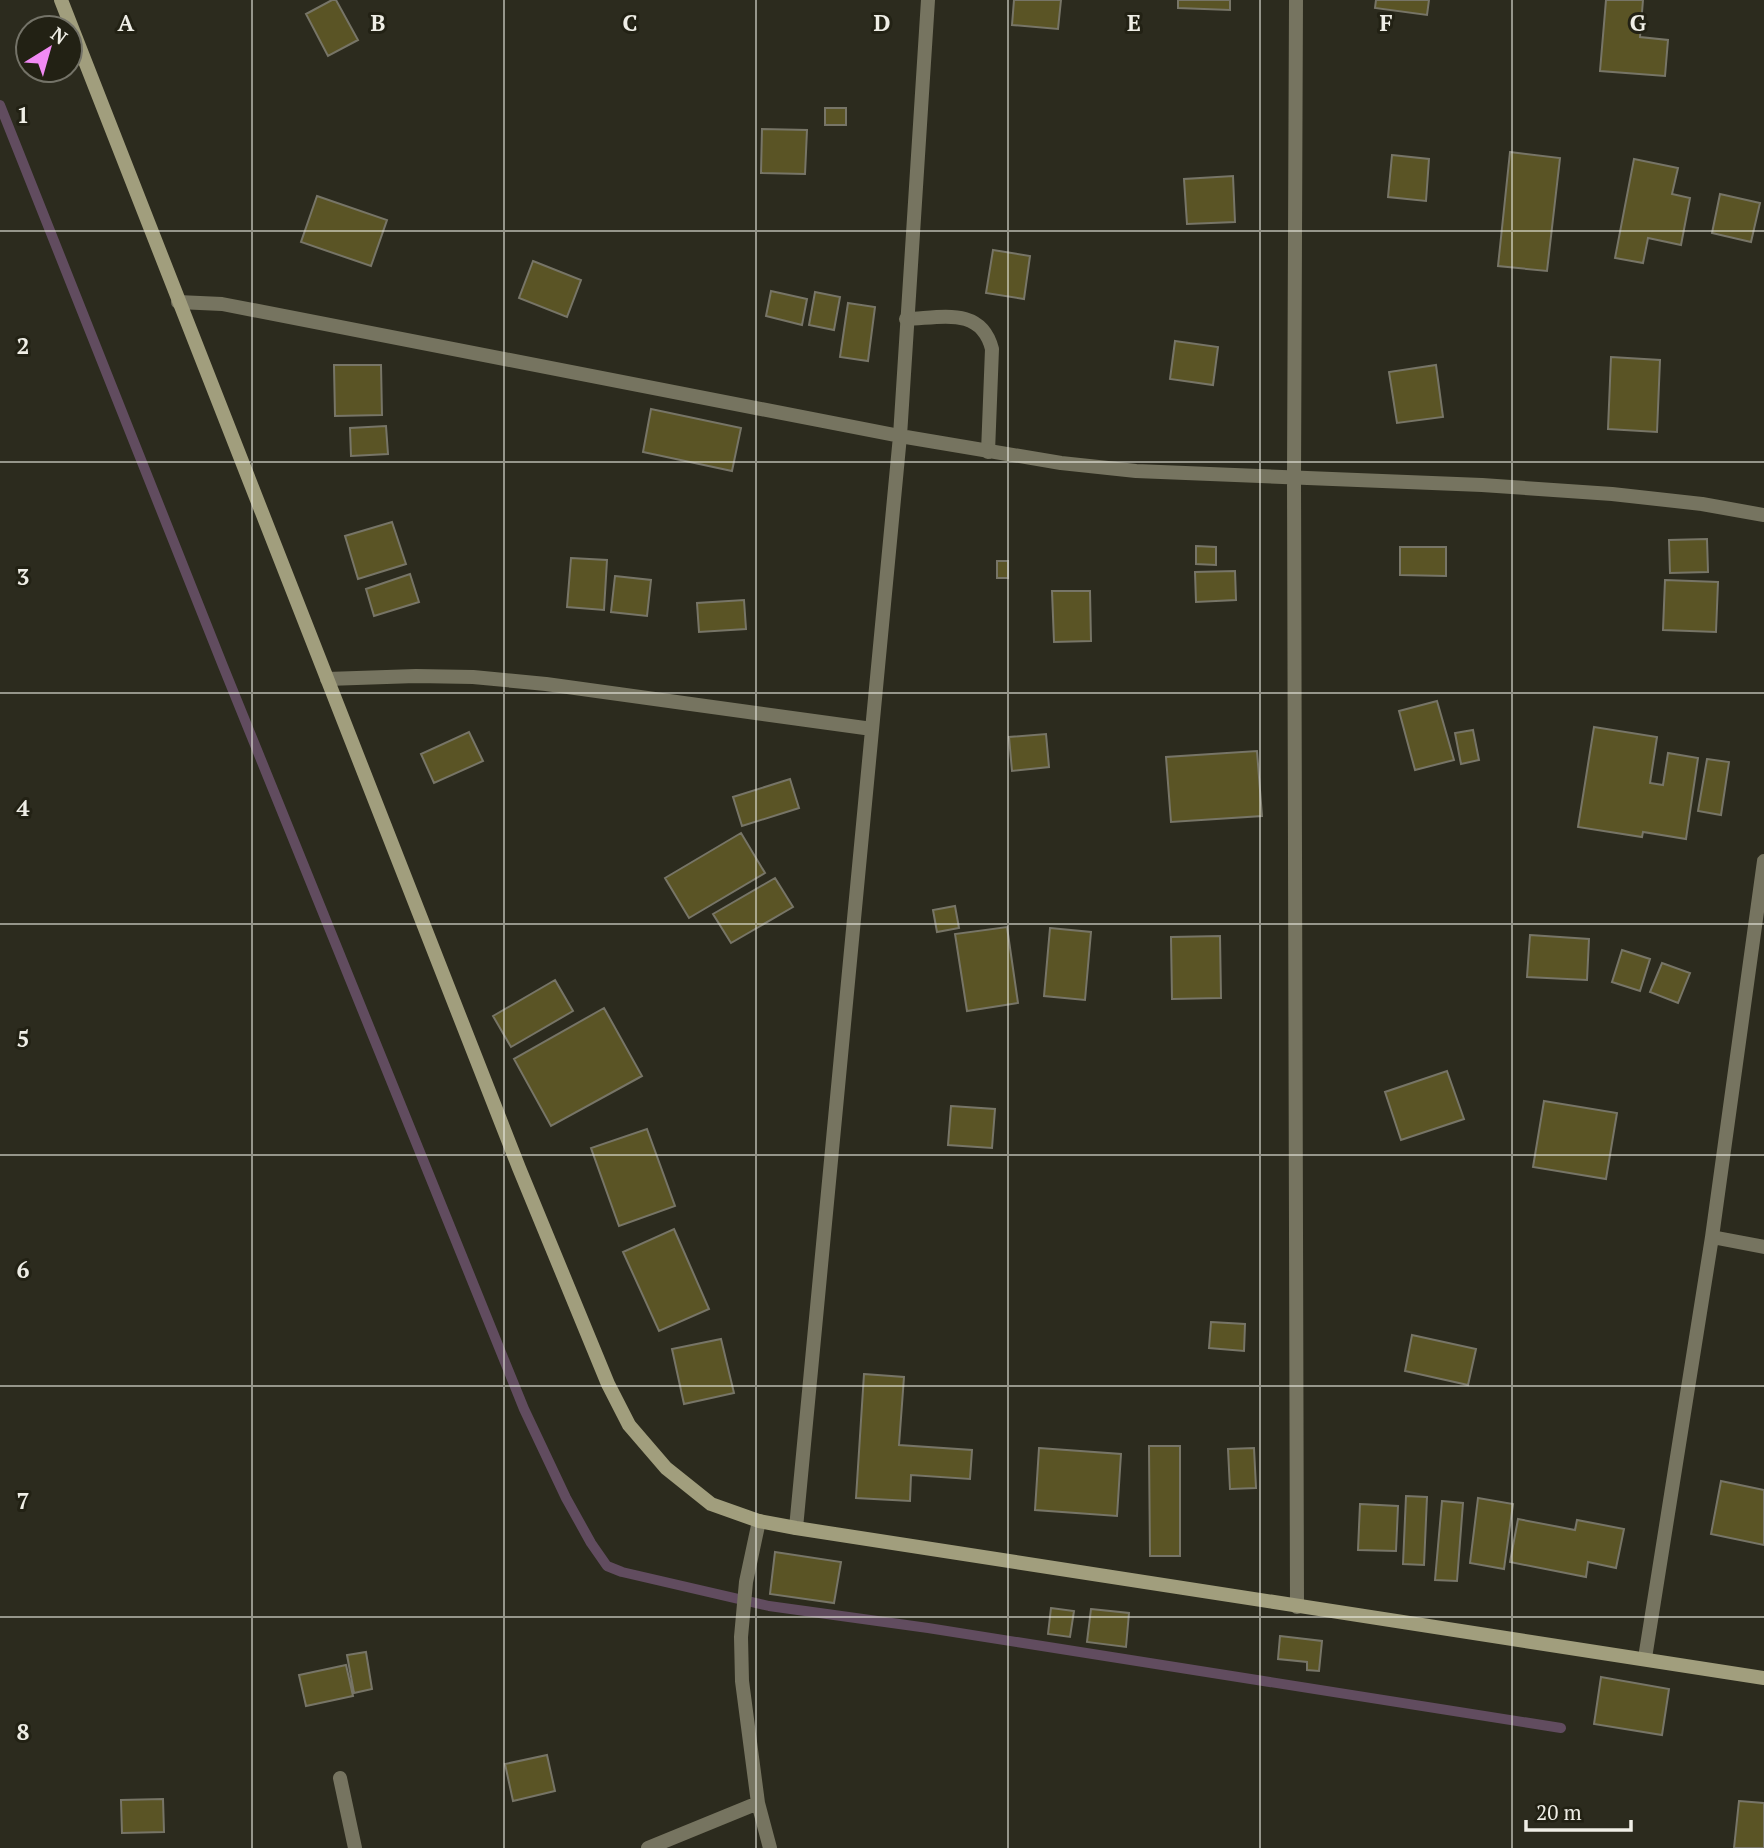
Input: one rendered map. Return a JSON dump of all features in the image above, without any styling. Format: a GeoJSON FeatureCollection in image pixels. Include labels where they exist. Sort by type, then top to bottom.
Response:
{"type":"FeatureCollection","features":[{"type":"Feature","properties":{"kind":"main road"},"geometry":{"type":"LineString","coordinates":[[61,0],[519,1168],[608,1384],[629,1425],[666,1468],[711,1504],[759,1521],[1764,1678]]}},
{"type":"Feature","properties":{"kind":"street"},"geometry":{"type":"LineString","coordinates":[[796,1528],[900,436],[928,0]]}},
{"type":"Feature","properties":{"kind":"street"},"geometry":{"type":"LineString","coordinates":[[1296,0],[1294,477],[1297,1607]]}},
{"type":"Feature","properties":{"kind":"street"},"geometry":{"type":"LineString","coordinates":[[178,302],[222,304],[988,452],[1136,471],[1612,494],[1702,504],[1764,515]]}},
{"type":"Feature","properties":{"kind":"street"},"geometry":{"type":"LineString","coordinates":[[906,319],[963,317],[983,328],[989,337],[992,349],[988,452]]}},
{"type":"Feature","properties":{"kind":"street"},"geometry":{"type":"LineString","coordinates":[[327,679],[416,676],[522,681],[872,729]]}},
{"type":"Feature","properties":{"kind":"street"},"geometry":{"type":"LineString","coordinates":[[1645,1658],[1712,1237],[1764,861]]}},
{"type":"Feature","properties":{"kind":"street"},"geometry":{"type":"LineString","coordinates":[[1712,1237],[1764,1247]]}},
{"type":"Feature","properties":{"kind":"street"},"geometry":{"type":"LineString","coordinates":[[759,1521],[741,1618],[742,1681],[758,1802],[770,1848]]}},
{"type":"Feature","properties":{"kind":"street"},"geometry":{"type":"LineString","coordinates":[[340,1778],[355,1848]]}},
{"type":"Feature","properties":{"kind":"street"},"geometry":{"type":"LineString","coordinates":[[648,1848],[758,1802]]}},
{"type":"Feature","properties":{"kind":"building"},"geometry":{"type":"Polygon","coordinates":[[[336,0],[358,40],[328,56],[306,14],[336,0]]]}},
{"type":"Feature","properties":{"kind":"building"},"geometry":{"type":"Polygon","coordinates":[[[1014,0],[1061,0],[1058,29],[1012,25],[1014,0]]]}},
{"type":"Feature","properties":{"kind":"building"},"geometry":{"type":"Polygon","coordinates":[[[1178,0],[1230,0],[1230,10],[1178,8],[1178,0]]]}},
{"type":"Feature","properties":{"kind":"building"},"geometry":{"type":"Polygon","coordinates":[[[1376,0],[1429,0],[1427,15],[1375,8],[1376,0]]]}},
{"type":"Feature","properties":{"kind":"building"},"geometry":{"type":"Polygon","coordinates":[[[1606,0],[1643,0],[1640,37],[1668,40],[1665,76],[1600,71],[1606,0]]]}},
{"type":"Feature","properties":{"kind":"building"},"geometry":{"type":"Polygon","coordinates":[[[825,108],[846,108],[846,125],[825,125],[825,108]]]}},
{"type":"Feature","properties":{"kind":"building"},"geometry":{"type":"Polygon","coordinates":[[[762,129],[807,130],[805,174],[761,173],[762,129]]]}},
{"type":"Feature","properties":{"kind":"building"},"geometry":{"type":"Polygon","coordinates":[[[1510,152],[1560,158],[1547,271],[1498,266],[1510,152]]]}},
{"type":"Feature","properties":{"kind":"building"},"geometry":{"type":"Polygon","coordinates":[[[1392,155],[1429,159],[1426,201],[1388,197],[1392,155]]]}},
{"type":"Feature","properties":{"kind":"building"},"geometry":{"type":"Polygon","coordinates":[[[1634,159],[1678,168],[1672,194],[1690,198],[1681,245],[1648,238],[1643,263],[1615,258],[1634,159]]]}},
{"type":"Feature","properties":{"kind":"building"},"geometry":{"type":"Polygon","coordinates":[[[1233,176],[1235,222],[1187,224],[1184,179],[1233,176]]]}},
{"type":"Feature","properties":{"kind":"building"},"geometry":{"type":"Polygon","coordinates":[[[1720,194],[1760,203],[1751,242],[1712,233],[1720,194]]]}},
{"type":"Feature","properties":{"kind":"building"},"geometry":{"type":"Polygon","coordinates":[[[317,196],[387,220],[371,266],[301,242],[317,196]]]}},
{"type":"Feature","properties":{"kind":"building"},"geometry":{"type":"Polygon","coordinates":[[[993,250],[1030,256],[1024,299],[986,293],[993,250]]]}},
{"type":"Feature","properties":{"kind":"building"},"geometry":{"type":"Polygon","coordinates":[[[533,261],[581,280],[567,317],[519,298],[533,261]]]}},
{"type":"Feature","properties":{"kind":"building"},"geometry":{"type":"Polygon","coordinates":[[[771,291],[807,299],[802,325],[766,316],[771,291]]]}},
{"type":"Feature","properties":{"kind":"building"},"geometry":{"type":"Polygon","coordinates":[[[815,292],[840,297],[834,330],[809,325],[815,292]]]}},
{"type":"Feature","properties":{"kind":"building"},"geometry":{"type":"Polygon","coordinates":[[[848,303],[875,307],[868,361],[840,357],[848,303]]]}},
{"type":"Feature","properties":{"kind":"building"},"geometry":{"type":"Polygon","coordinates":[[[1175,341],[1218,347],[1213,385],[1170,379],[1175,341]]]}},
{"type":"Feature","properties":{"kind":"building"},"geometry":{"type":"Polygon","coordinates":[[[1611,357],[1660,360],[1657,432],[1608,429],[1611,357]]]}},
{"type":"Feature","properties":{"kind":"building"},"geometry":{"type":"Polygon","coordinates":[[[334,365],[381,365],[382,415],[335,416],[334,365]]]}},
{"type":"Feature","properties":{"kind":"building"},"geometry":{"type":"Polygon","coordinates":[[[1436,365],[1443,417],[1397,423],[1389,372],[1436,365]]]}},
{"type":"Feature","properties":{"kind":"building"},"geometry":{"type":"Polygon","coordinates":[[[651,409],[741,428],[732,471],[643,452],[651,409]]]}},
{"type":"Feature","properties":{"kind":"building"},"geometry":{"type":"Polygon","coordinates":[[[386,426],[388,454],[351,456],[350,428],[386,426]]]}},
{"type":"Feature","properties":{"kind":"building"},"geometry":{"type":"Polygon","coordinates":[[[392,522],[406,564],[358,579],[345,536],[392,522]]]}},
{"type":"Feature","properties":{"kind":"building"},"geometry":{"type":"Polygon","coordinates":[[[1707,539],[1708,572],[1670,573],[1669,540],[1707,539]]]}},
{"type":"Feature","properties":{"kind":"building"},"geometry":{"type":"Polygon","coordinates":[[[1196,546],[1216,547],[1216,565],[1196,564],[1196,546]]]}},
{"type":"Feature","properties":{"kind":"building"},"geometry":{"type":"Polygon","coordinates":[[[1400,547],[1446,547],[1446,576],[1400,575],[1400,547]]]}},
{"type":"Feature","properties":{"kind":"building"},"geometry":{"type":"Polygon","coordinates":[[[571,558],[607,560],[604,610],[567,607],[571,558]]]}},
{"type":"Feature","properties":{"kind":"building"},"geometry":{"type":"Polygon","coordinates":[[[997,561],[1008,561],[1008,578],[997,578],[997,561]]]}},
{"type":"Feature","properties":{"kind":"building"},"geometry":{"type":"Polygon","coordinates":[[[1235,571],[1236,600],[1196,602],[1195,572],[1235,571]]]}},
{"type":"Feature","properties":{"kind":"building"},"geometry":{"type":"Polygon","coordinates":[[[410,574],[419,602],[374,616],[366,589],[410,574]]]}},
{"type":"Feature","properties":{"kind":"building"},"geometry":{"type":"Polygon","coordinates":[[[615,576],[651,580],[647,616],[611,612],[615,576]]]}},
{"type":"Feature","properties":{"kind":"building"},"geometry":{"type":"Polygon","coordinates":[[[1665,580],[1718,582],[1716,632],[1663,630],[1665,580]]]}},
{"type":"Feature","properties":{"kind":"building"},"geometry":{"type":"Polygon","coordinates":[[[1052,591],[1090,591],[1091,641],[1054,642],[1052,591]]]}},
{"type":"Feature","properties":{"kind":"building"},"geometry":{"type":"Polygon","coordinates":[[[744,600],[746,629],[699,632],[697,603],[744,600]]]}},
{"type":"Feature","properties":{"kind":"building"},"geometry":{"type":"Polygon","coordinates":[[[1437,701],[1454,760],[1415,770],[1399,711],[1437,701]]]}},
{"type":"Feature","properties":{"kind":"building"},"geometry":{"type":"Polygon","coordinates":[[[1594,727],[1657,737],[1650,783],[1663,785],[1668,753],[1698,758],[1686,839],[1643,832],[1642,837],[1578,827],[1594,727]]]}},
{"type":"Feature","properties":{"kind":"building"},"geometry":{"type":"Polygon","coordinates":[[[1473,730],[1479,760],[1461,764],[1455,733],[1473,730]]]}},
{"type":"Feature","properties":{"kind":"building"},"geometry":{"type":"Polygon","coordinates":[[[469,732],[483,761],[434,783],[421,754],[469,732]]]}},
{"type":"Feature","properties":{"kind":"building"},"geometry":{"type":"Polygon","coordinates":[[[1046,734],[1049,767],[1012,771],[1009,737],[1046,734]]]}},
{"type":"Feature","properties":{"kind":"building"},"geometry":{"type":"Polygon","coordinates":[[[1257,751],[1262,816],[1171,822],[1166,757],[1257,751]]]}},
{"type":"Feature","properties":{"kind":"building"},"geometry":{"type":"Polygon","coordinates":[[[1707,759],[1729,762],[1721,815],[1698,811],[1707,759]]]}},
{"type":"Feature","properties":{"kind":"building"},"geometry":{"type":"Polygon","coordinates":[[[790,779],[799,808],[742,826],[733,797],[790,779]]]}},
{"type":"Feature","properties":{"kind":"building"},"geometry":{"type":"Polygon","coordinates":[[[741,833],[765,873],[689,918],[665,878],[741,833]]]}},
{"type":"Feature","properties":{"kind":"building"},"geometry":{"type":"Polygon","coordinates":[[[775,878],[793,907],[731,943],[713,914],[775,878]]]}},
{"type":"Feature","properties":{"kind":"building"},"geometry":{"type":"Polygon","coordinates":[[[955,906],[959,928],[937,932],[933,910],[955,906]]]}},
{"type":"Feature","properties":{"kind":"building"},"geometry":{"type":"Polygon","coordinates":[[[1007,927],[1018,1003],[967,1011],[955,934],[1007,927]]]}},
{"type":"Feature","properties":{"kind":"building"},"geometry":{"type":"Polygon","coordinates":[[[1050,928],[1091,932],[1085,1000],[1044,996],[1050,928]]]}},
{"type":"Feature","properties":{"kind":"building"},"geometry":{"type":"Polygon","coordinates":[[[1530,935],[1589,939],[1587,980],[1527,977],[1530,935]]]}},
{"type":"Feature","properties":{"kind":"building"},"geometry":{"type":"Polygon","coordinates":[[[1220,936],[1221,998],[1172,999],[1171,937],[1220,936]]]}},
{"type":"Feature","properties":{"kind":"building"},"geometry":{"type":"Polygon","coordinates":[[[1622,950],[1650,959],[1640,991],[1612,982],[1622,950]]]}},
{"type":"Feature","properties":{"kind":"building"},"geometry":{"type":"Polygon","coordinates":[[[1662,963],[1690,973],[1678,1003],[1650,992],[1662,963]]]}},
{"type":"Feature","properties":{"kind":"building"},"geometry":{"type":"Polygon","coordinates":[[[555,980],[573,1011],[511,1047],[493,1016],[555,980]]]}},
{"type":"Feature","properties":{"kind":"building"},"geometry":{"type":"Polygon","coordinates":[[[604,1008],[642,1076],[551,1126],[514,1059],[604,1008]]]}},
{"type":"Feature","properties":{"kind":"building"},"geometry":{"type":"Polygon","coordinates":[[[1447,1071],[1464,1119],[1401,1140],[1385,1092],[1447,1071]]]}},
{"type":"Feature","properties":{"kind":"building"},"geometry":{"type":"Polygon","coordinates":[[[1544,1101],[1617,1113],[1606,1179],[1533,1167],[1544,1101]]]}},
{"type":"Feature","properties":{"kind":"building"},"geometry":{"type":"Polygon","coordinates":[[[951,1106],[995,1109],[992,1148],[948,1145],[951,1106]]]}},
{"type":"Feature","properties":{"kind":"building"},"geometry":{"type":"Polygon","coordinates":[[[647,1129],[675,1206],[619,1226],[591,1148],[647,1129]]]}},
{"type":"Feature","properties":{"kind":"building"},"geometry":{"type":"Polygon","coordinates":[[[674,1229],[709,1309],[659,1331],[623,1252],[674,1229]]]}},
{"type":"Feature","properties":{"kind":"building"},"geometry":{"type":"Polygon","coordinates":[[[1211,1322],[1245,1324],[1244,1351],[1209,1348],[1211,1322]]]}},
{"type":"Feature","properties":{"kind":"building"},"geometry":{"type":"Polygon","coordinates":[[[1412,1335],[1476,1349],[1468,1385],[1405,1371],[1412,1335]]]}},
{"type":"Feature","properties":{"kind":"building"},"geometry":{"type":"Polygon","coordinates":[[[721,1339],[734,1393],[684,1404],[672,1349],[721,1339]]]}},
{"type":"Feature","properties":{"kind":"building"},"geometry":{"type":"Polygon","coordinates":[[[864,1374],[904,1377],[899,1445],[972,1450],[970,1479],[911,1475],[910,1501],[856,1498],[864,1374]]]}},
{"type":"Feature","properties":{"kind":"building"},"geometry":{"type":"Polygon","coordinates":[[[1149,1446],[1180,1446],[1180,1556],[1150,1556],[1149,1446]]]}},
{"type":"Feature","properties":{"kind":"building"},"geometry":{"type":"Polygon","coordinates":[[[1039,1448],[1121,1454],[1117,1516],[1035,1510],[1039,1448]]]}},
{"type":"Feature","properties":{"kind":"building"},"geometry":{"type":"Polygon","coordinates":[[[1254,1448],[1256,1488],[1230,1489],[1228,1449],[1254,1448]]]}},
{"type":"Feature","properties":{"kind":"building"},"geometry":{"type":"Polygon","coordinates":[[[1721,1481],[1764,1490],[1764,1545],[1711,1534],[1721,1481]]]}},
{"type":"Feature","properties":{"kind":"building"},"geometry":{"type":"Polygon","coordinates":[[[1406,1496],[1427,1497],[1424,1565],[1403,1564],[1406,1496]]]}},
{"type":"Feature","properties":{"kind":"building"},"geometry":{"type":"Polygon","coordinates":[[[1478,1498],[1513,1504],[1504,1569],[1470,1563],[1478,1498]]]}},
{"type":"Feature","properties":{"kind":"building"},"geometry":{"type":"Polygon","coordinates":[[[1442,1501],[1463,1503],[1457,1581],[1435,1580],[1442,1501]]]}},
{"type":"Feature","properties":{"kind":"building"},"geometry":{"type":"Polygon","coordinates":[[[1360,1504],[1398,1506],[1396,1551],[1358,1550],[1360,1504]]]}},
{"type":"Feature","properties":{"kind":"building"},"geometry":{"type":"Polygon","coordinates":[[[1518,1519],[1575,1530],[1577,1520],[1624,1529],[1616,1568],[1588,1562],[1586,1577],[1510,1562],[1518,1519]]]}},
{"type":"Feature","properties":{"kind":"building"},"geometry":{"type":"Polygon","coordinates":[[[775,1552],[841,1562],[834,1603],[770,1594],[775,1552]]]}},
{"type":"Feature","properties":{"kind":"building"},"geometry":{"type":"Polygon","coordinates":[[[1051,1608],[1074,1611],[1070,1637],[1048,1634],[1051,1608]]]}},
{"type":"Feature","properties":{"kind":"building"},"geometry":{"type":"Polygon","coordinates":[[[1091,1609],[1129,1613],[1126,1647],[1087,1642],[1091,1609]]]}},
{"type":"Feature","properties":{"kind":"building"},"geometry":{"type":"Polygon","coordinates":[[[1280,1636],[1322,1641],[1319,1671],[1307,1670],[1307,1662],[1278,1659],[1280,1636]]]}},
{"type":"Feature","properties":{"kind":"building"},"geometry":{"type":"Polygon","coordinates":[[[366,1652],[372,1689],[354,1693],[347,1655],[366,1652]]]}},
{"type":"Feature","properties":{"kind":"building"},"geometry":{"type":"Polygon","coordinates":[[[346,1665],[353,1696],[306,1706],[299,1675],[346,1665]]]}},
{"type":"Feature","properties":{"kind":"building"},"geometry":{"type":"Polygon","coordinates":[[[1601,1677],[1669,1689],[1662,1735],[1594,1724],[1601,1677]]]}},
{"type":"Feature","properties":{"kind":"building"},"geometry":{"type":"Polygon","coordinates":[[[547,1755],[555,1791],[513,1801],[505,1764],[547,1755]]]}},
{"type":"Feature","properties":{"kind":"building"},"geometry":{"type":"Polygon","coordinates":[[[163,1799],[164,1832],[122,1833],[121,1800],[163,1799]]]}},
{"type":"Feature","properties":{"kind":"building"},"geometry":{"type":"Polygon","coordinates":[[[1739,1801],[1764,1803],[1764,1848],[1734,1848],[1739,1801]]]}},
{"type":"Feature","properties":{"kind":"waterway"},"geometry":{"type":"LineString","coordinates":[[0,105],[223,666],[524,1409],[566,1498],[607,1566],[622,1572],[769,1606],[928,1628],[1561,1728]]}}]}
